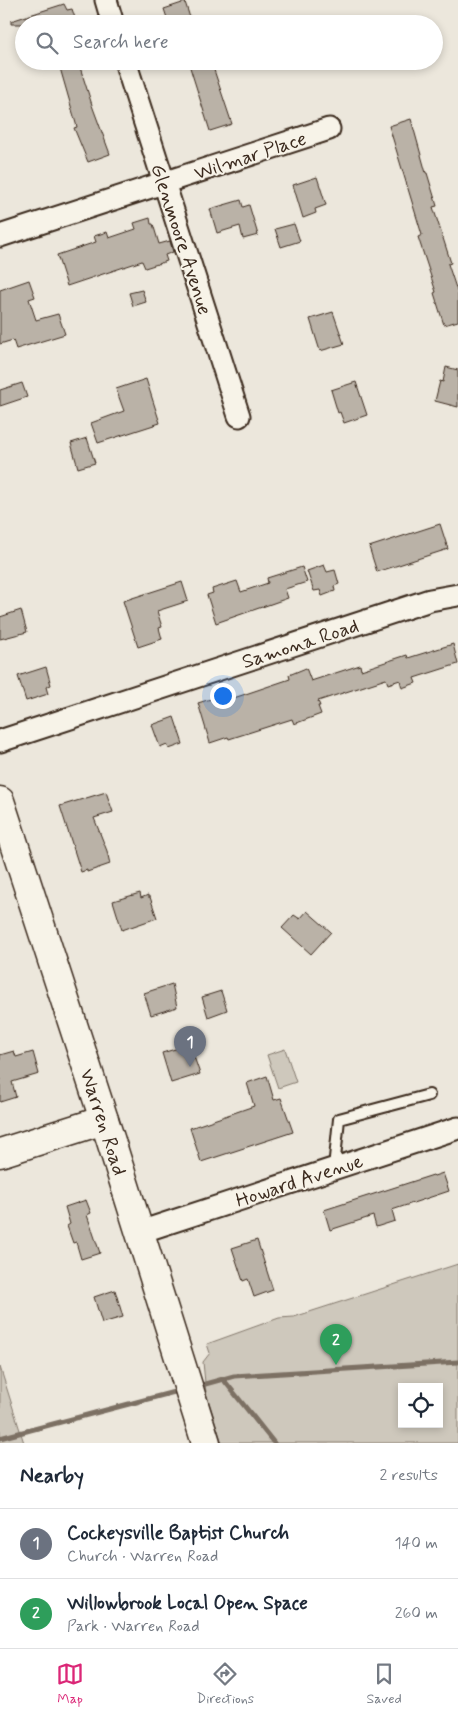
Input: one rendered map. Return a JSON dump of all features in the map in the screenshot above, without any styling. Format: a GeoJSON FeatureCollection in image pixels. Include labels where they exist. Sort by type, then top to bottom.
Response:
{"type":"FeatureCollection","features":[{"type":"Feature","properties":{"kind":"street"},"geometry":{"type":"LineString","coordinates":[[106,0],[111,15]]}},
{"type":"Feature","properties":{"kind":"street","name":"Glenmoore Avenue"},"geometry":{"type":"LineString","coordinates":[[128,70],[239,416]]}},
{"type":"Feature","properties":{"kind":"street","name":"Wilmar Place"},"geometry":{"type":"LineString","coordinates":[[0,236],[329,129]]}},
{"type":"Feature","properties":{"kind":"street","name":"Samona Road"},"geometry":{"type":"LineString","coordinates":[[0,741],[430,600],[458,594]]}},
{"type":"Feature","properties":{"kind":"street","name":"Warren Road"},"geometry":{"type":"LineString","coordinates":[[0,801],[140,1232],[206,1443]]}},
{"type":"Feature","properties":{"kind":"street"},"geometry":{"type":"LineString","coordinates":[[0,1153],[104,1120]]}},
{"type":"Feature","properties":{"kind":"street","name":"Howard Avenue"},"geometry":{"type":"LineString","coordinates":[[140,1232],[458,1128]]}},
{"type":"Feature","properties":{"kind":"lane"},"geometry":{"type":"LineString","coordinates":[[334,1168],[339,1119],[429,1095]]}},
{"type":"Feature","properties":{"kind":"shaded area"},"geometry":{"type":"Polygon","coordinates":[[[285,1049],[296,1082],[278,1088],[267,1055],[285,1049]]]}},
{"type":"Feature","properties":{"kind":"shaded area"},"geometry":{"type":"Polygon","coordinates":[[[458,1264],[458,1443],[222,1443],[206,1393],[203,1362],[210,1353],[207,1344],[279,1318],[294,1317],[458,1264]]]}},
{"type":"Feature","properties":{"kind":"shaded area"},"geometry":{"type":"Polygon","coordinates":[[[0,1367],[24,1443],[0,1443],[0,1367]]]}},
{"type":"Feature","properties":{"kind":"building"},"geometry":{"type":"Polygon","coordinates":[[[185,2],[189,15],[166,15],[164,9],[185,2]]]}},
{"type":"Feature","properties":{"kind":"building"},"geometry":{"type":"Polygon","coordinates":[[[64,4],[67,10],[72,9],[74,15],[30,15],[64,4]]]}},
{"type":"Feature","properties":{"kind":"building"},"geometry":{"type":"Polygon","coordinates":[[[61,70],[81,70],[110,154],[88,162],[74,128],[77,127],[61,70]]]}},
{"type":"Feature","properties":{"kind":"building"},"geometry":{"type":"Polygon","coordinates":[[[191,70],[214,70],[232,124],[210,131],[191,70]]]}},
{"type":"Feature","properties":{"kind":"building"},"geometry":{"type":"Polygon","coordinates":[[[411,119],[437,206],[433,207],[451,263],[448,264],[458,294],[458,321],[444,325],[434,293],[436,292],[418,237],[422,235],[389,126],[411,119]]]}},
{"type":"Feature","properties":{"kind":"building"},"geometry":{"type":"Polygon","coordinates":[[[317,177],[326,205],[315,209],[316,213],[303,218],[293,185],[317,177]]]}},
{"type":"Feature","properties":{"kind":"building"},"geometry":{"type":"Polygon","coordinates":[[[241,200],[243,207],[249,205],[258,235],[243,239],[240,226],[217,233],[210,209],[241,200]]]}},
{"type":"Feature","properties":{"kind":"building"},"geometry":{"type":"Polygon","coordinates":[[[150,218],[159,244],[170,241],[173,252],[165,255],[167,261],[145,268],[142,261],[67,286],[57,255],[96,242],[94,236],[107,232],[109,238],[136,229],[134,223],[150,218]]]}},
{"type":"Feature","properties":{"kind":"building"},"geometry":{"type":"Polygon","coordinates":[[[294,224],[300,241],[281,247],[275,229],[294,224]]]}},
{"type":"Feature","properties":{"kind":"building"},"geometry":{"type":"Polygon","coordinates":[[[29,280],[35,297],[29,299],[36,320],[58,314],[65,334],[16,349],[13,340],[0,344],[0,290],[29,280]]]}},
{"type":"Feature","properties":{"kind":"building"},"geometry":{"type":"Polygon","coordinates":[[[142,290],[146,302],[133,306],[129,293],[142,290]]]}},
{"type":"Feature","properties":{"kind":"building"},"geometry":{"type":"Polygon","coordinates":[[[333,312],[344,344],[320,351],[310,319],[333,312]]]}},
{"type":"Feature","properties":{"kind":"building"},"geometry":{"type":"Polygon","coordinates":[[[446,367],[458,370],[458,407],[435,401],[440,381],[443,382],[446,367]]]}},
{"type":"Feature","properties":{"kind":"building"},"geometry":{"type":"Polygon","coordinates":[[[146,379],[160,423],[98,443],[91,423],[124,411],[116,389],[146,379]]]}},
{"type":"Feature","properties":{"kind":"building"},"geometry":{"type":"Polygon","coordinates":[[[356,382],[367,415],[344,423],[340,412],[338,413],[331,390],[356,382]]]}},
{"type":"Feature","properties":{"kind":"building"},"geometry":{"type":"Polygon","coordinates":[[[22,383],[27,397],[0,406],[0,390],[22,383]]]}},
{"type":"Feature","properties":{"kind":"building"},"geometry":{"type":"Polygon","coordinates":[[[87,438],[95,463],[78,468],[71,443],[87,438]]]}},
{"type":"Feature","properties":{"kind":"building"},"geometry":{"type":"Polygon","coordinates":[[[440,524],[448,549],[377,572],[369,547],[440,524]]]}},
{"type":"Feature","properties":{"kind":"building"},"geometry":{"type":"Polygon","coordinates":[[[324,565],[327,572],[335,570],[339,584],[334,586],[335,591],[322,596],[320,590],[314,591],[307,571],[324,565]]]}},
{"type":"Feature","properties":{"kind":"building"},"geometry":{"type":"Polygon","coordinates":[[[302,567],[307,582],[285,589],[288,598],[216,623],[207,595],[213,593],[212,589],[237,581],[241,592],[268,583],[267,578],[302,567]]]}},
{"type":"Feature","properties":{"kind":"building"},"geometry":{"type":"Polygon","coordinates":[[[182,582],[188,601],[157,611],[162,627],[159,628],[162,639],[138,647],[123,601],[182,582]]]}},
{"type":"Feature","properties":{"kind":"building"},"geometry":{"type":"Polygon","coordinates":[[[21,610],[27,632],[0,639],[0,617],[21,610]]]}},
{"type":"Feature","properties":{"kind":"building"},"geometry":{"type":"Polygon","coordinates":[[[453,644],[458,664],[414,678],[416,683],[402,688],[400,680],[388,684],[386,679],[318,701],[321,714],[294,724],[292,719],[210,743],[198,703],[217,697],[219,703],[290,679],[289,675],[306,668],[311,681],[360,665],[361,670],[407,655],[408,658],[453,644]]]}},
{"type":"Feature","properties":{"kind":"building"},"geometry":{"type":"Polygon","coordinates":[[[46,667],[51,685],[46,687],[48,694],[26,701],[18,676],[46,667]]]}},
{"type":"Feature","properties":{"kind":"building"},"geometry":{"type":"Polygon","coordinates":[[[174,717],[183,744],[169,749],[167,744],[160,747],[152,725],[174,717]]]}},
{"type":"Feature","properties":{"kind":"building"},"geometry":{"type":"Polygon","coordinates":[[[106,792],[113,812],[94,818],[110,864],[87,872],[87,870],[81,872],[60,806],[106,792]]]}},
{"type":"Feature","properties":{"kind":"building"},"geometry":{"type":"Polygon","coordinates":[[[140,893],[141,898],[148,895],[150,897],[157,918],[122,930],[113,901],[140,893]]]}},
{"type":"Feature","properties":{"kind":"building"},"geometry":{"type":"Polygon","coordinates":[[[307,911],[331,932],[311,954],[282,928],[294,915],[300,919],[307,911]]]}},
{"type":"Feature","properties":{"kind":"building"},"geometry":{"type":"Polygon","coordinates":[[[172,984],[177,1007],[151,1015],[144,993],[172,984]]]}},
{"type":"Feature","properties":{"kind":"building"},"geometry":{"type":"Polygon","coordinates":[[[221,991],[227,1010],[208,1017],[202,997],[221,991]]]}},
{"type":"Feature","properties":{"kind":"building"},"geometry":{"type":"Polygon","coordinates":[[[182,1047],[184,1054],[192,1051],[200,1074],[171,1083],[162,1053],[182,1047]]]}},
{"type":"Feature","properties":{"kind":"building"},"geometry":{"type":"Polygon","coordinates":[[[14,1051],[16,1057],[33,1052],[39,1074],[12,1082],[16,1097],[0,1102],[0,1055],[14,1051]]]}},
{"type":"Feature","properties":{"kind":"building"},"geometry":{"type":"Polygon","coordinates":[[[267,1076],[274,1100],[281,1098],[293,1132],[201,1162],[190,1128],[254,1106],[247,1083],[267,1076]]]}},
{"type":"Feature","properties":{"kind":"building"},"geometry":{"type":"Polygon","coordinates":[[[443,1173],[449,1191],[392,1210],[395,1221],[376,1227],[373,1216],[330,1230],[324,1210],[443,1173]]]}},
{"type":"Feature","properties":{"kind":"building"},"geometry":{"type":"Polygon","coordinates":[[[86,1200],[91,1213],[87,1215],[100,1253],[81,1259],[76,1242],[73,1243],[67,1226],[70,1224],[65,1207],[86,1200]]]}},
{"type":"Feature","properties":{"kind":"building"},"geometry":{"type":"Polygon","coordinates":[[[257,1240],[273,1290],[254,1297],[248,1279],[243,1281],[232,1248],[257,1240]]]}},
{"type":"Feature","properties":{"kind":"building"},"geometry":{"type":"Polygon","coordinates":[[[115,1290],[123,1317],[102,1323],[94,1297],[115,1290]]]}},
{"type":"Feature","properties":{"kind":"waterway"},"geometry":{"type":"LineString","coordinates":[[198,1386],[234,1376],[458,1362]]}},
{"type":"Feature","properties":{"kind":"waterway"},"geometry":{"type":"LineString","coordinates":[[223,1379],[274,1443]]}},
{"type":"Feature","properties":{"kind":"waterway"},"geometry":{"type":"LineString","coordinates":[[0,1438],[182,1390]]}},
{"type":"Feature","properties":{"kind":"place","name":"Cockeysville Baptist Church"},"geometry":{"type":"Point","coordinates":[190,1067]}},
{"type":"Feature","properties":{"kind":"place","name":"Willowbrook Local Open Space"},"geometry":{"type":"Point","coordinates":[336,1365]}}]}
